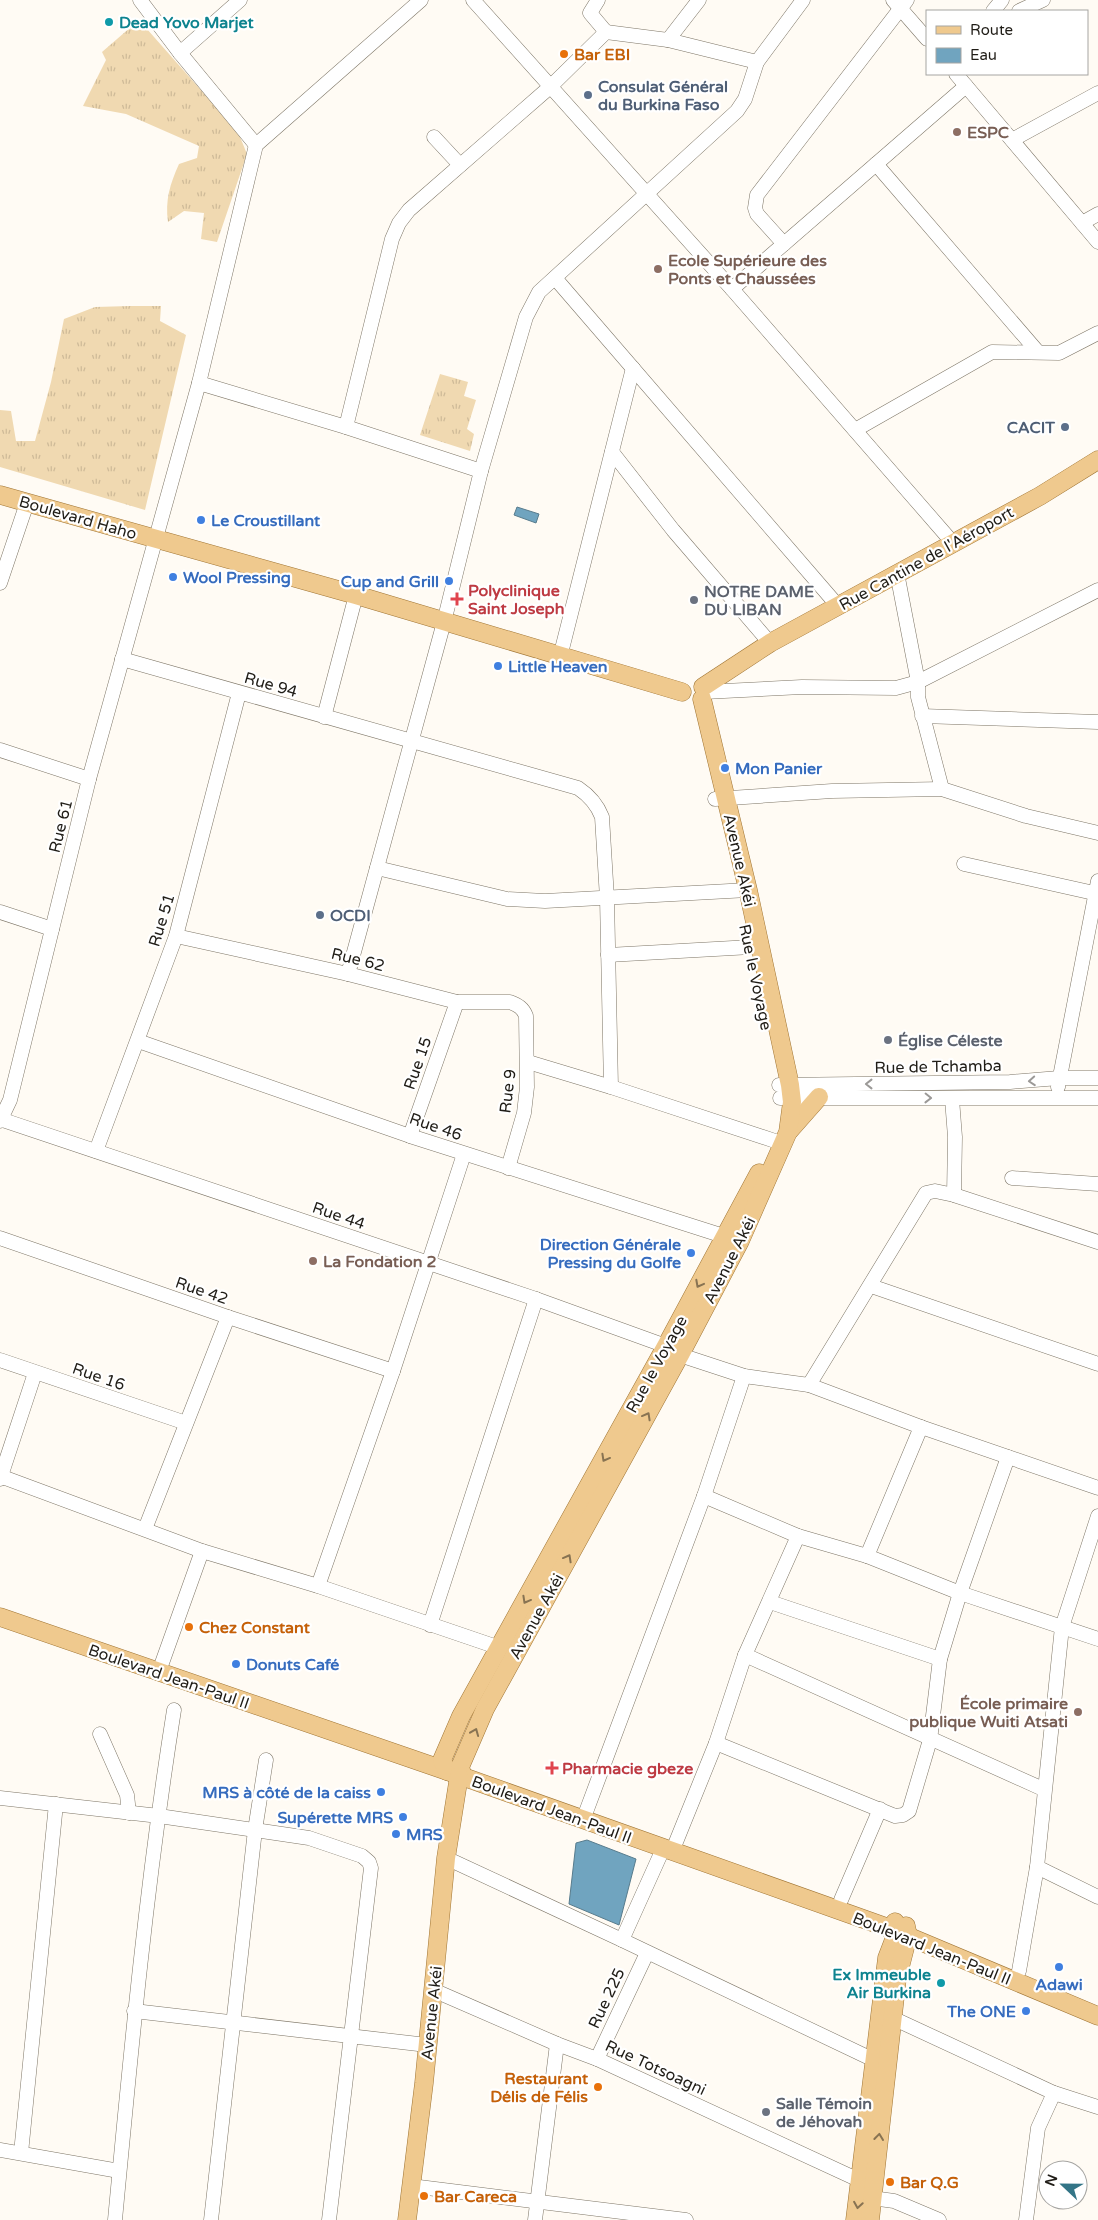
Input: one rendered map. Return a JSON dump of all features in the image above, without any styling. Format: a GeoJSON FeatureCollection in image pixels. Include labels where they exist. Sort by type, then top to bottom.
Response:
{"type":"FeatureCollection","features":[{"type":"Feature","properties":{"kind":"main road","name":"Rue Cantine de l'Aéroport"},"geometry":{"type":"LineString","coordinates":[[696,695],[770,643],[1040,496],[1098,460]]}},
{"type":"Feature","properties":{"kind":"main road","name":"Boulevard Haho"},"geometry":{"type":"LineString","coordinates":[[0,495],[356,595],[560,657],[696,695]]}},
{"type":"Feature","properties":{"kind":"main road","name":"Rue le Voyage"},"geometry":{"type":"LineString","coordinates":[[454,1770],[461,1716],[673,1350],[782,1140],[781,1112],[785,1091],[750,947],[743,890],[696,695]]}},
{"type":"Feature","properties":{"kind":"main road","name":"Avenue Akéi"},"geometry":{"type":"LineString","coordinates":[[743,890],[785,1091]]}},
{"type":"Feature","properties":{"kind":"main road"},"geometry":{"type":"LineString","coordinates":[[782,1140],[819,1097]]}},
{"type":"Feature","properties":{"kind":"main road","name":"Avenue Akéi"},"geometry":{"type":"LineString","coordinates":[[407,2220],[433,1990],[454,1770],[673,1350]]}},
{"type":"Feature","properties":{"kind":"main road","name":"Boulevard Jean-Paul II"},"geometry":{"type":"LineString","coordinates":[[0,1608],[162,1663],[454,1770],[1019,1971],[1098,2004]]}},
{"type":"Feature","properties":{"kind":"main road","name":"Boulevard Jean-Paul II"},"geometry":{"type":"LineString","coordinates":[[0,1617],[454,1770],[586,1812],[670,1846],[841,1900],[902,1930],[1098,2016]]}},
{"type":"Feature","properties":{"kind":"main road"},"geometry":{"type":"LineString","coordinates":[[870,2220],[887,2015],[893,1961],[902,1930]]}},
{"type":"Feature","properties":{"kind":"main road"},"geometry":{"type":"LineString","coordinates":[[893,1961],[902,1930]]}},
{"type":"Feature","properties":{"kind":"main road"},"geometry":{"type":"LineString","coordinates":[[855,2220],[862,2181],[876,2061],[887,2015]]}},
{"type":"Feature","properties":{"kind":"street"},"geometry":{"type":"LineString","coordinates":[[140,0],[180,53],[256,146],[421,0]]}},
{"type":"Feature","properties":{"kind":"street"},"geometry":{"type":"LineString","coordinates":[[180,53],[240,0]]}},
{"type":"Feature","properties":{"kind":"street"},"geometry":{"type":"LineString","coordinates":[[473,0],[732,289],[953,543]]}},
{"type":"Feature","properties":{"kind":"street"},"geometry":{"type":"LineString","coordinates":[[598,0],[590,13],[606,32],[668,40],[757,62]]}},
{"type":"Feature","properties":{"kind":"street"},"geometry":{"type":"LineString","coordinates":[[668,40],[699,0]]}},
{"type":"Feature","properties":{"kind":"street"},"geometry":{"type":"LineString","coordinates":[[348,974],[444,622],[481,471],[526,317],[539,292],[737,111],[745,99],[757,62],[803,0]]}},
{"type":"Feature","properties":{"kind":"street"},"geometry":{"type":"LineString","coordinates":[[994,10],[1002,0]]}},
{"type":"Feature","properties":{"kind":"street"},"geometry":{"type":"LineString","coordinates":[[1021,10],[1043,0]]}},
{"type":"Feature","properties":{"kind":"street"},"geometry":{"type":"LineString","coordinates":[[784,244],[757,214],[755,208],[757,195],[900,3],[926,38]]}},
{"type":"Feature","properties":{"kind":"street"},"geometry":{"type":"LineString","coordinates":[[346,426],[392,239],[399,223],[408,210],[550,87],[606,32]]}},
{"type":"Feature","properties":{"kind":"street"},"geometry":{"type":"LineString","coordinates":[[957,75],[1098,242]]}},
{"type":"Feature","properties":{"kind":"street"},"geometry":{"type":"LineString","coordinates":[[732,289],[966,86]]}},
{"type":"Feature","properties":{"kind":"street"},"geometry":{"type":"LineString","coordinates":[[1012,140],[1098,93]]}},
{"type":"Feature","properties":{"kind":"street"},"geometry":{"type":"LineString","coordinates":[[434,137],[460,165]]}},
{"type":"Feature","properties":{"kind":"street","name":"Rue 61"},"geometry":{"type":"LineString","coordinates":[[0,1120],[10,1100],[89,780],[199,383],[256,146]]}},
{"type":"Feature","properties":{"kind":"street"},"geometry":{"type":"LineString","coordinates":[[876,164],[1037,351]]}},
{"type":"Feature","properties":{"kind":"street"},"geometry":{"type":"LineString","coordinates":[[1082,223],[1098,214]]}},
{"type":"Feature","properties":{"kind":"street"},"geometry":{"type":"LineString","coordinates":[[555,278],[838,606]]}},
{"type":"Feature","properties":{"kind":"street"},"geometry":{"type":"LineString","coordinates":[[855,430],[992,352],[1037,351],[1059,353],[1098,334]]}},
{"type":"Feature","properties":{"kind":"street"},"geometry":{"type":"LineString","coordinates":[[560,657],[633,368]]}},
{"type":"Feature","properties":{"kind":"street"},"geometry":{"type":"LineString","coordinates":[[199,383],[346,426],[481,471]]}},
{"type":"Feature","properties":{"kind":"street"},"geometry":{"type":"LineString","coordinates":[[612,452],[673,530],[770,643]]}},
{"type":"Feature","properties":{"kind":"street"},"geometry":{"type":"LineString","coordinates":[[0,583],[27,503]]}},
{"type":"Feature","properties":{"kind":"street"},"geometry":{"type":"LineString","coordinates":[[897,573],[918,682],[918,697],[942,789]]}},
{"type":"Feature","properties":{"kind":"street"},"geometry":{"type":"LineString","coordinates":[[696,695],[802,686],[896,688],[918,682],[1098,590]]}},
{"type":"Feature","properties":{"kind":"street"},"geometry":{"type":"LineString","coordinates":[[324,717],[356,595]]}},
{"type":"Feature","properties":{"kind":"street","name":"Rue 94"},"geometry":{"type":"LineString","coordinates":[[122,659],[578,788],[588,795],[597,804],[602,817],[607,898],[611,1087]]}},
{"type":"Feature","properties":{"kind":"street","name":"Rue 51"},"geometry":{"type":"LineString","coordinates":[[96,1151],[176,936],[239,693]]}},
{"type":"Feature","properties":{"kind":"street"},"geometry":{"type":"LineString","coordinates":[[922,716],[1098,722]]}},
{"type":"Feature","properties":{"kind":"street"},"geometry":{"type":"LineString","coordinates":[[0,750],[89,780]]}},
{"type":"Feature","properties":{"kind":"street"},"geometry":{"type":"LineString","coordinates":[[720,799],[832,791],[942,789],[1026,816],[1098,833]]}},
{"type":"Feature","properties":{"kind":"street"},"geometry":{"type":"LineString","coordinates":[[964,864],[1097,890],[1056,1098]]}},
{"type":"Feature","properties":{"kind":"street"},"geometry":{"type":"LineString","coordinates":[[377,868],[507,899],[545,901],[743,890]]}},
{"type":"Feature","properties":{"kind":"street"},"geometry":{"type":"LineString","coordinates":[[0,912],[52,929]]}},
{"type":"Feature","properties":{"kind":"street","name":"Rue 62"},"geometry":{"type":"LineString","coordinates":[[176,936],[348,974],[457,1002],[510,1002],[523,1009],[526,1016]]}},
{"type":"Feature","properties":{"kind":"street"},"geometry":{"type":"LineString","coordinates":[[608,955],[750,947]]}},
{"type":"Feature","properties":{"kind":"street","name":"Rue 15"},"geometry":{"type":"LineString","coordinates":[[410,1136],[457,1002]]}},
{"type":"Feature","properties":{"kind":"street","name":"Rue 9"},"geometry":{"type":"LineString","coordinates":[[508,1168],[524,1113],[528,1062],[526,1016]]}},
{"type":"Feature","properties":{"kind":"street","name":"Rue 46"},"geometry":{"type":"LineString","coordinates":[[138,1041],[410,1136],[732,1239]]}},
{"type":"Feature","properties":{"kind":"street"},"geometry":{"type":"LineString","coordinates":[[528,1062],[782,1140]]}},
{"type":"Feature","properties":{"kind":"street","name":"Rue de Tchamba"},"geometry":{"type":"LineString","coordinates":[[785,1091],[1010,1082],[1059,1078],[1098,1078]]}},
{"type":"Feature","properties":{"kind":"street","name":"Rue de Tchamba"},"geometry":{"type":"LineString","coordinates":[[785,1091],[819,1097],[952,1099],[1098,1098]]}},
{"type":"Feature","properties":{"kind":"street"},"geometry":{"type":"LineString","coordinates":[[952,1099],[955,1137],[954,1195]]}},
{"type":"Feature","properties":{"kind":"street","name":"Rue 44"},"geometry":{"type":"LineString","coordinates":[[0,1120],[536,1298],[744,1376],[809,1385],[920,1427],[1098,1488]]}},
{"type":"Feature","properties":{"kind":"street"},"geometry":{"type":"LineString","coordinates":[[318,1586],[393,1371],[427,1262],[464,1154]]}},
{"type":"Feature","properties":{"kind":"street"},"geometry":{"type":"LineString","coordinates":[[1012,1178],[1098,1184]]}},
{"type":"Feature","properties":{"kind":"street"},"geometry":{"type":"LineString","coordinates":[[809,1385],[926,1193],[935,1190],[954,1195],[1098,1242]]}},
{"type":"Feature","properties":{"kind":"street","name":"Rue 42"},"geometry":{"type":"LineString","coordinates":[[0,1238],[228,1317],[393,1371]]}},
{"type":"Feature","properties":{"kind":"street"},"geometry":{"type":"LineString","coordinates":[[871,1286],[1098,1364]]}},
{"type":"Feature","properties":{"kind":"street"},"geometry":{"type":"LineString","coordinates":[[430,1625],[536,1298]]}},
{"type":"Feature","properties":{"kind":"street"},"geometry":{"type":"LineString","coordinates":[[145,1529],[228,1317]]}},
{"type":"Feature","properties":{"kind":"street","name":"Rue 16"},"geometry":{"type":"LineString","coordinates":[[0,1360],[186,1424]]}},
{"type":"Feature","properties":{"kind":"street"},"geometry":{"type":"LineString","coordinates":[[35,1373],[0,1477],[202,1551],[318,1586],[500,1648]]}},
{"type":"Feature","properties":{"kind":"street"},"geometry":{"type":"LineString","coordinates":[[586,1812],[704,1496],[744,1376]]}},
{"type":"Feature","properties":{"kind":"street"},"geometry":{"type":"LineString","coordinates":[[868,1556],[920,1427]]}},
{"type":"Feature","properties":{"kind":"street"},"geometry":{"type":"LineString","coordinates":[[716,1743],[880,1810],[899,1816],[909,1811],[930,1740],[940,1658],[960,1593],[1008,1457]]}},
{"type":"Feature","properties":{"kind":"street"},"geometry":{"type":"LineString","coordinates":[[704,1496],[798,1536],[868,1556],[960,1593],[1098,1639]]}},
{"type":"Feature","properties":{"kind":"street"},"geometry":{"type":"LineString","coordinates":[[1019,1971],[1037,1866],[1043,1789],[1062,1628],[1098,1516]]}},
{"type":"Feature","properties":{"kind":"street"},"geometry":{"type":"LineString","coordinates":[[622,1940],[670,1846],[716,1743],[745,1656],[798,1536]]}},
{"type":"Feature","properties":{"kind":"street"},"geometry":{"type":"LineString","coordinates":[[162,1663],[202,1551]]}},
{"type":"Feature","properties":{"kind":"street"},"geometry":{"type":"LineString","coordinates":[[770,1602],[940,1658]]}},
{"type":"Feature","properties":{"kind":"street"},"geometry":{"type":"LineString","coordinates":[[745,1656],[1043,1789]]}},
{"type":"Feature","properties":{"kind":"street"},"geometry":{"type":"LineString","coordinates":[[115,2220],[134,2011],[157,1816],[174,1710]]}},
{"type":"Feature","properties":{"kind":"street"},"geometry":{"type":"LineString","coordinates":[[100,1734],[128,1795],[129,1813]]}},
{"type":"Feature","properties":{"kind":"street"},"geometry":{"type":"LineString","coordinates":[[211,2220],[255,1830],[266,1760]]}},
{"type":"Feature","properties":{"kind":"street"},"geometry":{"type":"LineString","coordinates":[[0,1798],[157,1816],[309,1838],[362,1856],[369,1862],[371,1868],[329,2220]]}},
{"type":"Feature","properties":{"kind":"street"},"geometry":{"type":"LineString","coordinates":[[21,2153],[56,1804]]}},
{"type":"Feature","properties":{"kind":"street"},"geometry":{"type":"LineString","coordinates":[[841,1900],[880,1810]]}},
{"type":"Feature","properties":{"kind":"street"},"geometry":{"type":"LineString","coordinates":[[446,1858],[876,2061]]}},
{"type":"Feature","properties":{"kind":"street"},"geometry":{"type":"LineString","coordinates":[[1037,1866],[1098,1897]]}},
{"type":"Feature","properties":{"kind":"street","name":"Rue 225"},"geometry":{"type":"LineString","coordinates":[[598,2059],[647,1952]]}},
{"type":"Feature","properties":{"kind":"street","name":"Rue Totsoagni"},"geometry":{"type":"LineString","coordinates":[[433,1990],[556,2044],[598,2059],[862,2181]]}},
{"type":"Feature","properties":{"kind":"street"},"geometry":{"type":"LineString","coordinates":[[134,2011],[427,2046]]}},
{"type":"Feature","properties":{"kind":"street"},"geometry":{"type":"LineString","coordinates":[[887,2015],[1054,2092],[1098,2107]]}},
{"type":"Feature","properties":{"kind":"street"},"geometry":{"type":"LineString","coordinates":[[535,2220],[556,2044]]}},
{"type":"Feature","properties":{"kind":"street"},"geometry":{"type":"LineString","coordinates":[[1026,2220],[1038,2128],[1054,2092]]}},
{"type":"Feature","properties":{"kind":"street"},"geometry":{"type":"LineString","coordinates":[[0,2150],[119,2171]]}},
{"type":"Feature","properties":{"kind":"street"},"geometry":{"type":"LineString","coordinates":[[411,2186],[648,2218],[686,2220]]}},
{"type":"Feature","properties":{"kind":"street"},"geometry":{"type":"LineString","coordinates":[[872,2198],[894,2201],[939,2220]]}},
{"type":"Feature","properties":{"kind":"green space"},"geometry":{"type":"Polygon","coordinates":[[[139,20],[238,132],[247,154],[217,242],[201,239],[204,213],[184,211],[168,222],[168,199],[176,171],[179,164],[197,158],[199,146],[126,114],[83,106],[106,60],[102,52],[139,20]]]}},
{"type":"Feature","properties":{"kind":"green space"},"geometry":{"type":"Polygon","coordinates":[[[161,306],[160,321],[186,335],[145,510],[0,467],[0,410],[11,411],[16,441],[35,441],[51,382],[64,319],[95,307],[161,306]]]}},
{"type":"Feature","properties":{"kind":"green space"},"geometry":{"type":"Polygon","coordinates":[[[440,374],[468,382],[464,396],[476,400],[467,429],[474,434],[470,451],[420,435],[440,374]]]}},
{"type":"Feature","properties":{"kind":"water"},"geometry":{"type":"Polygon","coordinates":[[[517,507],[539,514],[536,523],[514,515],[517,507]]]}},
{"type":"Feature","properties":{"kind":"water"},"geometry":{"type":"Polygon","coordinates":[[[587,1840],[636,1859],[619,1925],[569,1904],[576,1843],[587,1840]]]}},
{"type":"Feature","properties":{"kind":"place","name":"Dead Yovo Marjet"},"geometry":{"type":"Point","coordinates":[109,22]}},
{"type":"Feature","properties":{"kind":"place","name":"Bar EBI"},"geometry":{"type":"Point","coordinates":[564,54]}},
{"type":"Feature","properties":{"kind":"place","name":"Consulat Général du Burkina Faso"},"geometry":{"type":"Point","coordinates":[588,95]}},
{"type":"Feature","properties":{"kind":"place","name":"ESPC"},"geometry":{"type":"Point","coordinates":[957,132]}},
{"type":"Feature","properties":{"kind":"place","name":"Ecole Supérieure des Ponts et Chaussées"},"geometry":{"type":"Point","coordinates":[658,269]}},
{"type":"Feature","properties":{"kind":"place","name":"CACIT"},"geometry":{"type":"Point","coordinates":[1065,427]}},
{"type":"Feature","properties":{"kind":"place","name":"Le Croustillant"},"geometry":{"type":"Point","coordinates":[201,520]}},
{"type":"Feature","properties":{"kind":"place","name":"Wool Pressing"},"geometry":{"type":"Point","coordinates":[173,577]}},
{"type":"Feature","properties":{"kind":"place","name":"Cup and Grill"},"geometry":{"type":"Point","coordinates":[449,581]}},
{"type":"Feature","properties":{"kind":"place","name":"Polyclinique Saint Joseph"},"geometry":{"type":"Point","coordinates":[457,599]}},
{"type":"Feature","properties":{"kind":"place","name":"NOTRE DAME DU LIBAN"},"geometry":{"type":"Point","coordinates":[694,600]}},
{"type":"Feature","properties":{"kind":"place","name":"Little Heaven"},"geometry":{"type":"Point","coordinates":[498,666]}},
{"type":"Feature","properties":{"kind":"place","name":"Mon Panier"},"geometry":{"type":"Point","coordinates":[725,768]}},
{"type":"Feature","properties":{"kind":"place","name":"OCDI"},"geometry":{"type":"Point","coordinates":[320,915]}},
{"type":"Feature","properties":{"kind":"place","name":"Église Céleste"},"geometry":{"type":"Point","coordinates":[888,1040]}},
{"type":"Feature","properties":{"kind":"place","name":"Direction Générale Pressing du Golfe"},"geometry":{"type":"Point","coordinates":[691,1253]}},
{"type":"Feature","properties":{"kind":"place","name":"La Fondation 2"},"geometry":{"type":"Point","coordinates":[313,1261]}},
{"type":"Feature","properties":{"kind":"place","name":"Chez Constant"},"geometry":{"type":"Point","coordinates":[189,1627]}},
{"type":"Feature","properties":{"kind":"place","name":"Donuts Café"},"geometry":{"type":"Point","coordinates":[236,1664]}},
{"type":"Feature","properties":{"kind":"place","name":"École primaire publique Wuiti Atsati"},"geometry":{"type":"Point","coordinates":[1078,1712]}},
{"type":"Feature","properties":{"kind":"place","name":"Pharmacie gbeze"},"geometry":{"type":"Point","coordinates":[552,1768]}},
{"type":"Feature","properties":{"kind":"place","name":"MRS à côté de la caiss"},"geometry":{"type":"Point","coordinates":[381,1792]}},
{"type":"Feature","properties":{"kind":"place","name":"Supérette MRS"},"geometry":{"type":"Point","coordinates":[403,1817]}},
{"type":"Feature","properties":{"kind":"place","name":"MRS"},"geometry":{"type":"Point","coordinates":[396,1834]}},
{"type":"Feature","properties":{"kind":"place","name":"Adawi"},"geometry":{"type":"Point","coordinates":[1059,1967]}},
{"type":"Feature","properties":{"kind":"place","name":"Ex Immeuble Air Burkina"},"geometry":{"type":"Point","coordinates":[941,1983]}},
{"type":"Feature","properties":{"kind":"place","name":"The ONE"},"geometry":{"type":"Point","coordinates":[1026,2011]}},
{"type":"Feature","properties":{"kind":"place","name":"Restaurant Délis de Félis"},"geometry":{"type":"Point","coordinates":[598,2087]}},
{"type":"Feature","properties":{"kind":"place","name":"Salle Témoin de Jéhovah"},"geometry":{"type":"Point","coordinates":[766,2112]}},
{"type":"Feature","properties":{"kind":"place","name":"Bar Q.G"},"geometry":{"type":"Point","coordinates":[890,2182]}},
{"type":"Feature","properties":{"kind":"place","name":"Bar Careca"},"geometry":{"type":"Point","coordinates":[424,2196]}}]}
